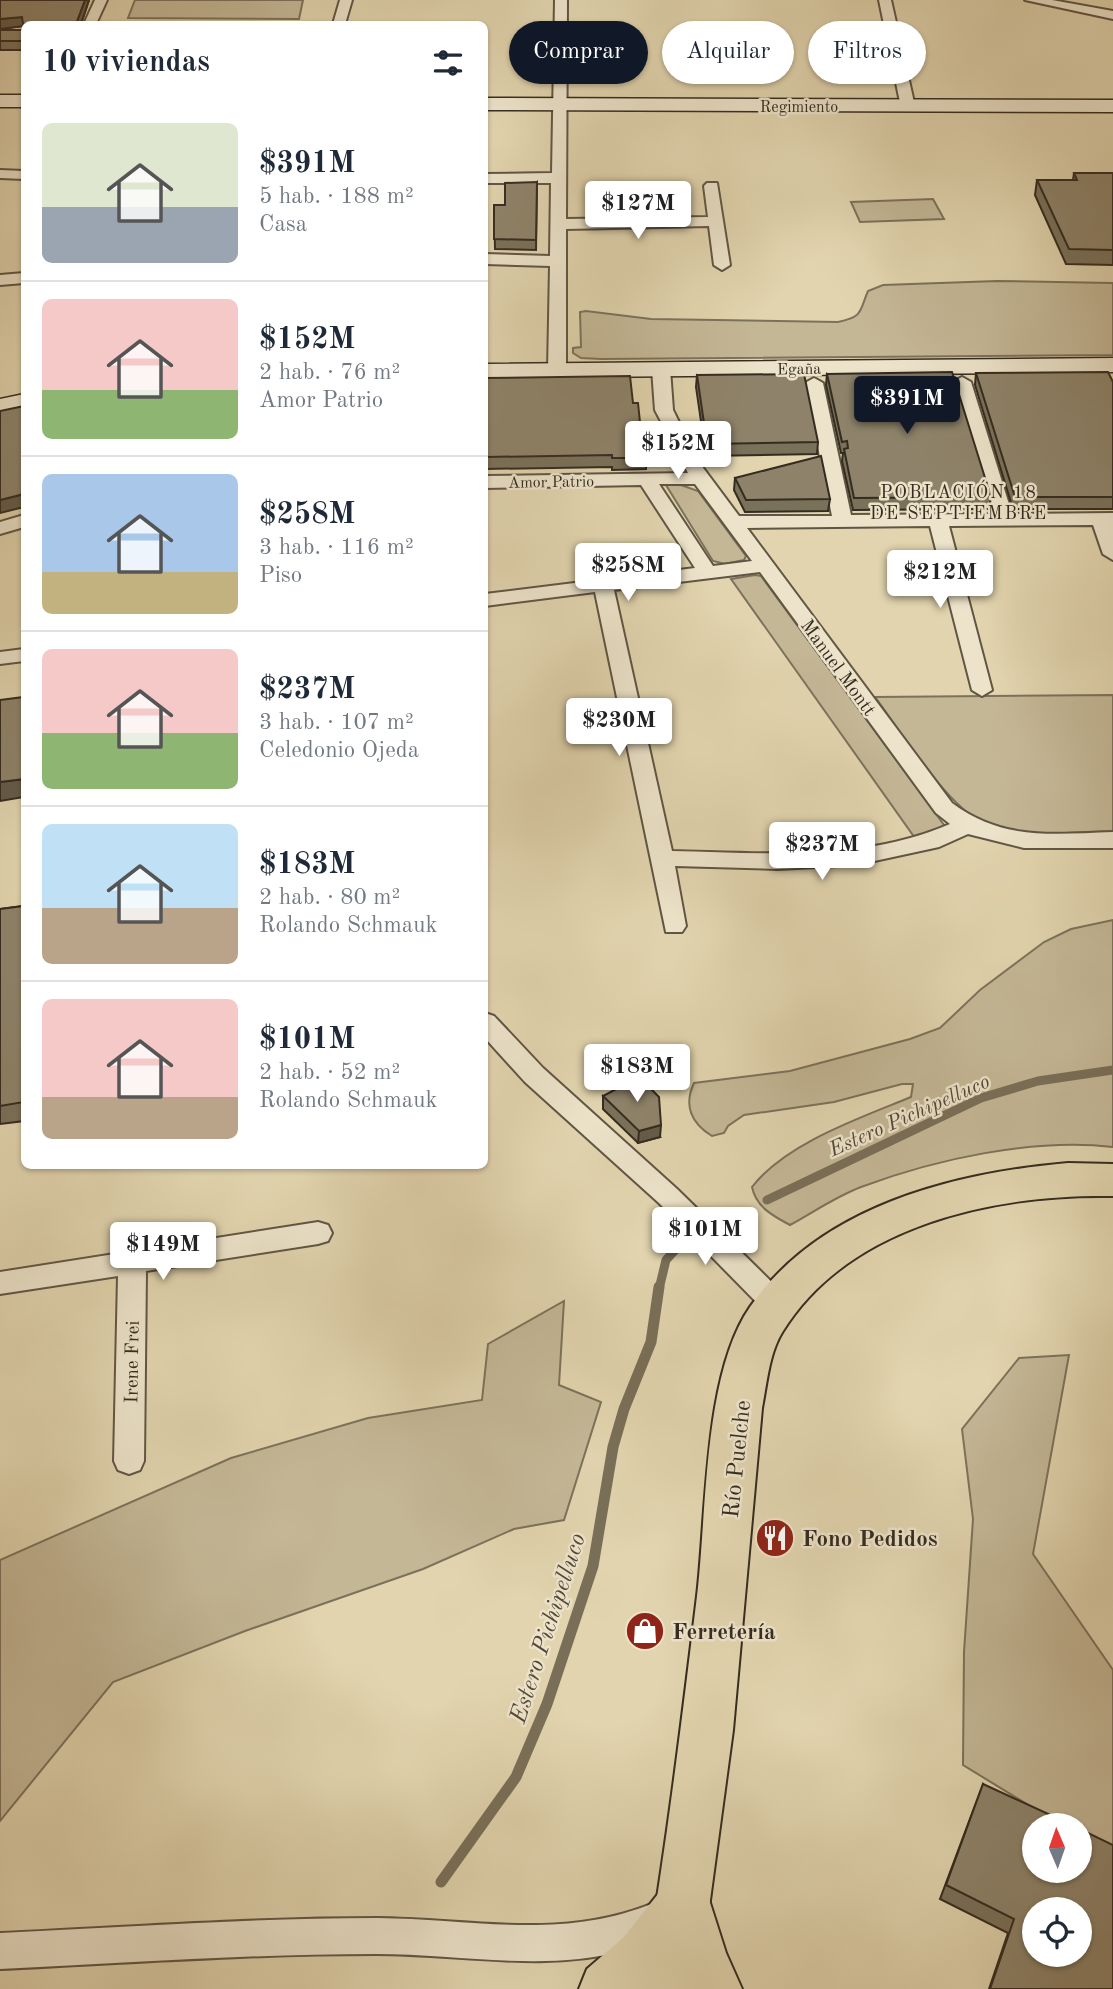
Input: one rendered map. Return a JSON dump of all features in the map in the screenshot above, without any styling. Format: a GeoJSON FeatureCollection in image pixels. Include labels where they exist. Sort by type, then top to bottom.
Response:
{"type":"FeatureCollection","features":[{"type":"Feature","properties":{"kind":"main road"},"geometry":{"type":"LineString","coordinates":[[0,101],[21,102]]}},
{"type":"Feature","properties":{"kind":"main road","name":"Regimiento"},"geometry":{"type":"LineString","coordinates":[[488,104],[1113,106]]}},
{"type":"Feature","properties":{"kind":"main road","name":"Egaña"},"geometry":{"type":"LineString","coordinates":[[488,371],[1113,365]]}},
{"type":"Feature","properties":{"kind":"main road"},"geometry":{"type":"LineString","coordinates":[[0,407],[21,403]]}},
{"type":"Feature","properties":{"kind":"main road","name":"Río Puelche"},"geometry":{"type":"LineString","coordinates":[[670,1989],[685,1903],[724,1574],[741,1398],[756,1340],[777,1305],[806,1273],[871,1227],[1007,1186],[1063,1179],[1113,1180]]}},
{"type":"Feature","properties":{"kind":"main road"},"geometry":{"type":"LineString","coordinates":[[607,1989],[643,1958],[685,1903]]}},
{"type":"Feature","properties":{"kind":"main road"},"geometry":{"type":"LineString","coordinates":[[685,1903],[700,1960],[714,1989]]}},
{"type":"Feature","properties":{"kind":"street"},"geometry":{"type":"LineString","coordinates":[[91,21],[101,0]]}},
{"type":"Feature","properties":{"kind":"street"},"geometry":{"type":"LineString","coordinates":[[340,21],[346,0]]}},
{"type":"Feature","properties":{"kind":"street"},"geometry":{"type":"LineString","coordinates":[[558,370],[561,0]]}},
{"type":"Feature","properties":{"kind":"street"},"geometry":{"type":"LineString","coordinates":[[885,0],[908,107]]}},
{"type":"Feature","properties":{"kind":"street"},"geometry":{"type":"LineString","coordinates":[[1031,0],[1113,15]]}},
{"type":"Feature","properties":{"kind":"street"},"geometry":{"type":"LineString","coordinates":[[0,174],[21,174]]}},
{"type":"Feature","properties":{"kind":"street"},"geometry":{"type":"LineString","coordinates":[[488,178],[560,178]]}},
{"type":"Feature","properties":{"kind":"street"},"geometry":{"type":"LineString","coordinates":[[712,186],[722,265]]}},
{"type":"Feature","properties":{"kind":"street"},"geometry":{"type":"LineString","coordinates":[[559,224],[716,221]]}},
{"type":"Feature","properties":{"kind":"street"},"geometry":{"type":"LineString","coordinates":[[488,259],[559,261]]}},
{"type":"Feature","properties":{"kind":"street"},"geometry":{"type":"LineString","coordinates":[[0,280],[21,278]]}},
{"type":"Feature","properties":{"kind":"street","name":"Manuel Montt"},"geometry":{"type":"LineString","coordinates":[[661,369],[661,390],[671,430],[702,478],[944,808],[965,826],[988,835],[1034,842],[1113,840]]}},
{"type":"Feature","properties":{"kind":"street"},"geometry":{"type":"LineString","coordinates":[[962,382],[1004,520]]}},
{"type":"Feature","properties":{"kind":"street"},"geometry":{"type":"LineString","coordinates":[[814,383],[843,521]]}},
{"type":"Feature","properties":{"kind":"street","name":"Amor Patrio"},"geometry":{"type":"LineString","coordinates":[[488,482],[702,478]]}},
{"type":"Feature","properties":{"kind":"street"},"geometry":{"type":"LineString","coordinates":[[647,480],[707,572]]}},
{"type":"Feature","properties":{"kind":"street"},"geometry":{"type":"LineString","coordinates":[[734,522],[1107,519],[1113,554]]}},
{"type":"Feature","properties":{"kind":"street"},"geometry":{"type":"LineString","coordinates":[[938,520],[982,690]]}},
{"type":"Feature","properties":{"kind":"street"},"geometry":{"type":"LineString","coordinates":[[0,528],[21,522]]}},
{"type":"Feature","properties":{"kind":"street"},"geometry":{"type":"LineString","coordinates":[[488,600],[766,565]]}},
{"type":"Feature","properties":{"kind":"street"},"geometry":{"type":"LineString","coordinates":[[603,585],[674,926]]}},
{"type":"Feature","properties":{"kind":"street"},"geometry":{"type":"LineString","coordinates":[[0,658],[21,655]]}},
{"type":"Feature","properties":{"kind":"street"},"geometry":{"type":"LineString","coordinates":[[662,859],[844,859],[914,846],[965,826]]}},
{"type":"Feature","properties":{"kind":"street"},"geometry":{"type":"LineString","coordinates":[[488,1025],[534,1075],[668,1196],[777,1305]]}},
{"type":"Feature","properties":{"kind":"street"},"geometry":{"type":"LineString","coordinates":[[0,1283],[318,1233]]}},
{"type":"Feature","properties":{"kind":"street","name":"Irene Frei"},"geometry":{"type":"LineString","coordinates":[[129,1461],[132,1263]]}},
{"type":"Feature","properties":{"kind":"street"},"geometry":{"type":"LineString","coordinates":[[0,1951],[380,1936],[565,1944],[614,1937],[646,1926],[685,1903]]}},
{"type":"Feature","properties":{"kind":"shaded area"},"geometry":{"type":"Polygon","coordinates":[[[135,0],[303,0],[299,19],[128,18],[135,0]]]}},
{"type":"Feature","properties":{"kind":"shaded area"},"geometry":{"type":"Polygon","coordinates":[[[933,199],[944,219],[860,222],[851,202],[933,199]]]}},
{"type":"Feature","properties":{"kind":"shaded area"},"geometry":{"type":"Polygon","coordinates":[[[997,281],[1113,283],[1113,355],[601,359],[581,358],[573,353],[573,348],[581,347],[580,312],[651,319],[838,322],[857,315],[868,291],[883,285],[997,281]]]}},
{"type":"Feature","properties":{"kind":"shaded area"},"geometry":{"type":"Polygon","coordinates":[[[666,485],[681,485],[698,491],[746,556],[744,560],[725,564],[713,561],[666,485]]]}},
{"type":"Feature","properties":{"kind":"shaded area"},"geometry":{"type":"Polygon","coordinates":[[[761,576],[944,825],[940,831],[915,838],[731,579],[761,576]]]}},
{"type":"Feature","properties":{"kind":"shaded area"},"geometry":{"type":"Polygon","coordinates":[[[1113,695],[1113,831],[1048,833],[999,828],[970,814],[940,785],[875,697],[1113,695]]]}},
{"type":"Feature","properties":{"kind":"shaded area"},"geometry":{"type":"Polygon","coordinates":[[[1113,920],[1113,1147],[1082,1145],[1017,1148],[952,1160],[861,1187],[790,1225],[761,1205],[752,1187],[784,1157],[825,1133],[911,1097],[913,1084],[902,1084],[834,1102],[744,1115],[728,1126],[724,1133],[712,1136],[699,1126],[691,1114],[689,1099],[694,1083],[790,1071],[910,1039],[940,1028],[980,990],[1044,942],[1071,929],[1113,920]]]}},
{"type":"Feature","properties":{"kind":"shaded area"},"geometry":{"type":"Polygon","coordinates":[[[564,1301],[559,1385],[601,1402],[564,1520],[514,1529],[423,1569],[245,1631],[113,1682],[0,1821],[0,1560],[231,1458],[368,1418],[482,1400],[488,1344],[564,1301]]]}},
{"type":"Feature","properties":{"kind":"shaded area"},"geometry":{"type":"Polygon","coordinates":[[[1069,1355],[1033,1554],[1113,1670],[1113,1849],[1092,1839],[1092,1813],[1041,1813],[963,1765],[964,1652],[973,1519],[962,1429],[1019,1358],[1069,1355]]]}},
{"type":"Feature","properties":{"kind":"building"},"geometry":{"type":"Polygon","coordinates":[[[0,0],[85,0],[77,21],[23,21],[22,17],[0,19],[0,0]]]}},
{"type":"Feature","properties":{"kind":"building"},"geometry":{"type":"Polygon","coordinates":[[[0,30],[21,30],[21,41],[0,41],[0,30]]]}},
{"type":"Feature","properties":{"kind":"building"},"geometry":{"type":"Polygon","coordinates":[[[1074,173],[1113,173],[1113,250],[1069,249],[1037,180],[1077,180],[1074,173]]]}},
{"type":"Feature","properties":{"kind":"building"},"geometry":{"type":"Polygon","coordinates":[[[537,182],[536,240],[494,239],[494,205],[505,205],[505,183],[537,182]]]}},
{"type":"Feature","properties":{"kind":"building"},"geometry":{"type":"Polygon","coordinates":[[[952,372],[991,497],[854,498],[844,449],[848,448],[847,441],[842,442],[827,374],[952,372]]]}},
{"type":"Feature","properties":{"kind":"building"},"geometry":{"type":"Polygon","coordinates":[[[1108,372],[1113,382],[1113,497],[1015,497],[976,373],[1108,372]]]}},
{"type":"Feature","properties":{"kind":"building"},"geometry":{"type":"Polygon","coordinates":[[[804,374],[818,442],[707,444],[697,375],[804,374]]]}},
{"type":"Feature","properties":{"kind":"building"},"geometry":{"type":"Polygon","coordinates":[[[630,376],[633,403],[638,403],[641,432],[644,432],[646,458],[612,458],[612,455],[488,457],[488,378],[630,376]]]}},
{"type":"Feature","properties":{"kind":"building"},"geometry":{"type":"Polygon","coordinates":[[[21,407],[21,495],[0,500],[0,411],[21,407]]]}},
{"type":"Feature","properties":{"kind":"building"},"geometry":{"type":"Polygon","coordinates":[[[821,456],[830,499],[746,500],[735,478],[821,456]]]}},
{"type":"Feature","properties":{"kind":"building"},"geometry":{"type":"Polygon","coordinates":[[[21,697],[21,779],[0,782],[0,700],[21,697]]]}},
{"type":"Feature","properties":{"kind":"building"},"geometry":{"type":"Polygon","coordinates":[[[21,906],[21,1102],[0,1106],[0,909],[21,906]]]}},
{"type":"Feature","properties":{"kind":"building"},"geometry":{"type":"Polygon","coordinates":[[[639,1077],[659,1097],[661,1125],[639,1131],[603,1096],[639,1077]]]}},
{"type":"Feature","properties":{"kind":"building"},"geometry":{"type":"Polygon","coordinates":[[[983,1784],[1046,1813],[1022,1813],[1022,1883],[1092,1883],[1092,1835],[1113,1845],[1113,1989],[990,1989],[1014,1919],[946,1885],[983,1784]]]}},
{"type":"Feature","properties":{"kind":"waterway","name":"Estero Pichipelluco"},"geometry":{"type":"LineString","coordinates":[[767,1200],[981,1098],[1038,1081],[1113,1070]]}},
{"type":"Feature","properties":{"kind":"waterway","name":"Estero Pichipelluco"},"geometry":{"type":"LineString","coordinates":[[659,1289],[666,1260],[678,1247]]}},
{"type":"Feature","properties":{"kind":"waterway","name":"Estero Pichipelluco"},"geometry":{"type":"LineString","coordinates":[[441,1882],[516,1777],[547,1704],[593,1566],[613,1447],[624,1409],[651,1342],[659,1287]]}},
{"type":"Feature","properties":{"kind":"place","name":"Fono Pedidos"},"geometry":{"type":"Point","coordinates":[775,1538]}},
{"type":"Feature","properties":{"kind":"place","name":"Ferretería"},"geometry":{"type":"Point","coordinates":[645,1631]}},
{"type":"Feature","properties":{"kind":"district","name":"POBLACIÓN 18 DE SEPTIEMBRE"},"geometry":{"type":"Point","coordinates":[959,502]}}]}
